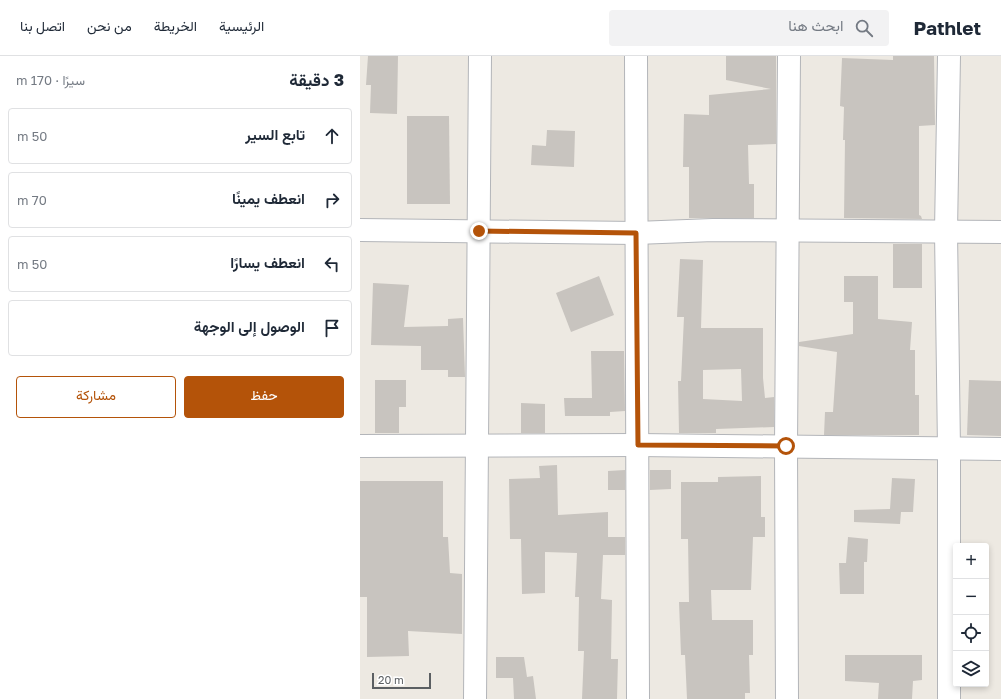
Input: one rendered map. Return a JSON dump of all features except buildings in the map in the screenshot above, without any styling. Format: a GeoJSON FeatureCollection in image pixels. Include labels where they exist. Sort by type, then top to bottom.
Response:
{"type":"FeatureCollection","features":[{"type":"Feature","properties":{"kind":"street"},"geometry":{"type":"LineString","coordinates":[[475,699],[480,56]]}},
{"type":"Feature","properties":{"kind":"street"},"geometry":{"type":"LineString","coordinates":[[636,56],[638,699]]}},
{"type":"Feature","properties":{"kind":"street"},"geometry":{"type":"LineString","coordinates":[[787,699],[786,446],[789,56]]}},
{"type":"Feature","properties":{"kind":"street"},"geometry":{"type":"LineString","coordinates":[[949,56],[946,231],[949,449],[949,699]]}},
{"type":"Feature","properties":{"kind":"street"},"geometry":{"type":"LineString","coordinates":[[360,230],[636,233],[713,230],[787,232],[1001,232]]}},
{"type":"Feature","properties":{"kind":"street"},"geometry":{"type":"LineString","coordinates":[[360,446],[638,445],[1001,449]]}},
{"type":"Feature","properties":{"kind":"route"},"geometry":{"type":"LineString","coordinates":[[479,231],[636,233],[638,445],[786,446]]}}]}
